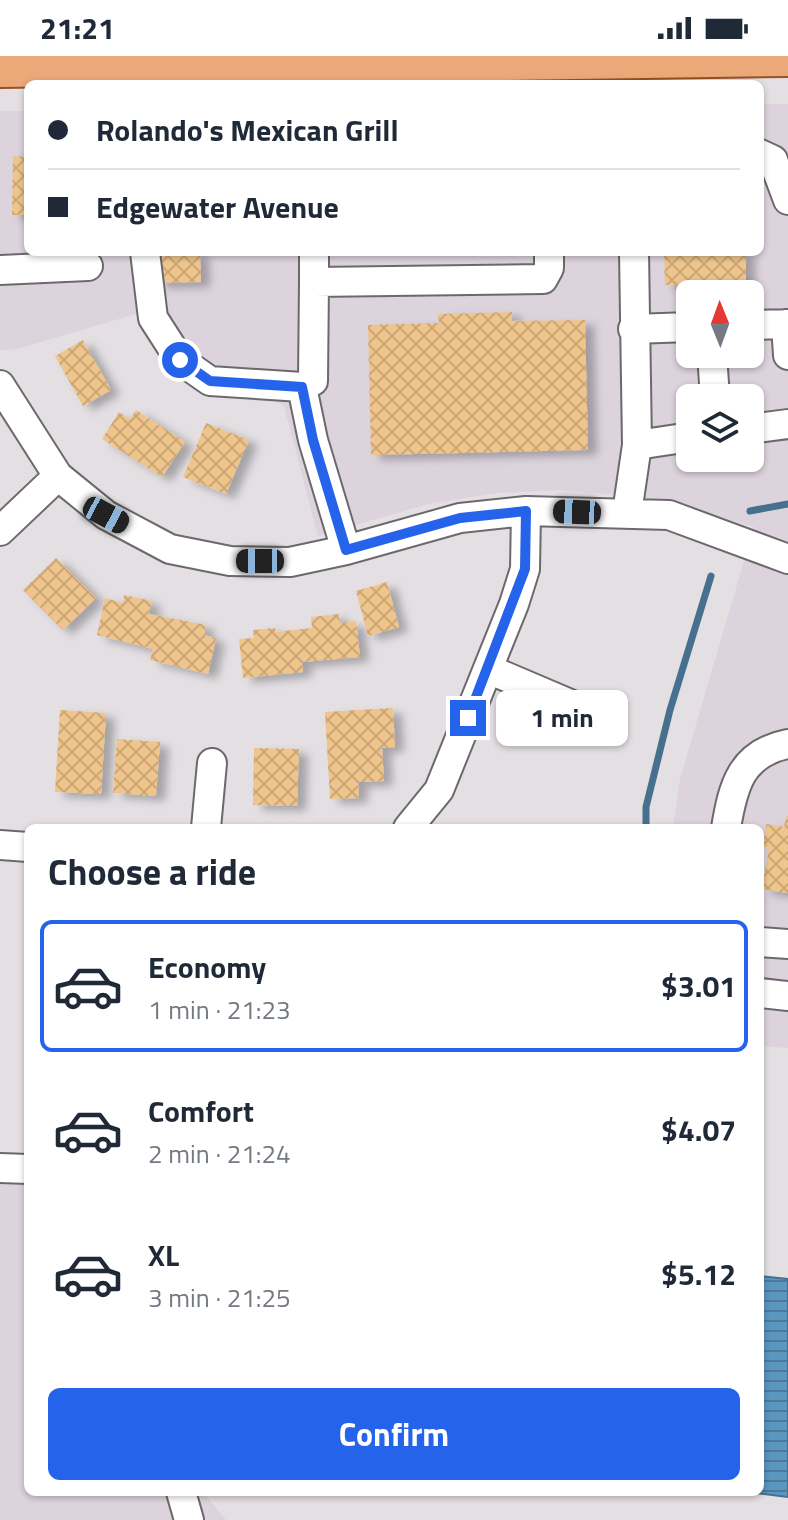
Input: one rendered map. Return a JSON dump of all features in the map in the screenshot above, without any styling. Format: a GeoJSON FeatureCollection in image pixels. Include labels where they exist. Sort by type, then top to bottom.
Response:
{"type":"FeatureCollection","features":[{"type":"Feature","properties":{"kind":"main road"},"geometry":{"type":"LineString","coordinates":[[0,70],[166,64],[788,59]]}},
{"type":"Feature","properties":{"kind":"street"},"geometry":{"type":"LineString","coordinates":[[166,64],[234,80]]}},
{"type":"Feature","properties":{"kind":"street"},"geometry":{"type":"LineString","coordinates":[[764,156],[773,160],[788,200]]}},
{"type":"Feature","properties":{"kind":"street"},"geometry":{"type":"LineString","coordinates":[[145,256],[153,318],[180,360],[210,381],[231,385],[302,387],[313,381],[314,256]]}},
{"type":"Feature","properties":{"kind":"street"},"geometry":{"type":"LineString","coordinates":[[314,282],[543,279],[549,268],[549,256]]}},
{"type":"Feature","properties":{"kind":"street"},"geometry":{"type":"LineString","coordinates":[[627,513],[637,445],[634,256]]}},
{"type":"Feature","properties":{"kind":"street"},"geometry":{"type":"LineString","coordinates":[[0,270],[88,266]]}},
{"type":"Feature","properties":{"kind":"street"},"geometry":{"type":"LineString","coordinates":[[764,325],[787,324],[788,355]]}},
{"type":"Feature","properties":{"kind":"street"},"geometry":{"type":"LineString","coordinates":[[633,329],[676,327]]}},
{"type":"Feature","properties":{"kind":"street"},"geometry":{"type":"LineString","coordinates":[[0,385],[58,476],[106,515],[170,549],[230,561],[290,562],[346,550],[460,518],[526,511],[669,515],[788,559]]}},
{"type":"Feature","properties":{"kind":"street"},"geometry":{"type":"LineString","coordinates":[[302,387],[313,440],[346,550]]}},
{"type":"Feature","properties":{"kind":"street"},"geometry":{"type":"LineString","coordinates":[[764,427],[788,424]]}},
{"type":"Feature","properties":{"kind":"street"},"geometry":{"type":"LineString","coordinates":[[637,445],[676,439]]}},
{"type":"Feature","properties":{"kind":"street"},"geometry":{"type":"LineString","coordinates":[[0,531],[58,476]]}},
{"type":"Feature","properties":{"kind":"street"},"geometry":{"type":"LineString","coordinates":[[411,824],[439,790],[525,569],[526,511]]}},
{"type":"Feature","properties":{"kind":"street"},"geometry":{"type":"LineString","coordinates":[[488,669],[570,704]]}},
{"type":"Feature","properties":{"kind":"street"},"geometry":{"type":"LineString","coordinates":[[727,824],[732,788],[753,759],[771,747],[788,744]]}},
{"type":"Feature","properties":{"kind":"street"},"geometry":{"type":"LineString","coordinates":[[206,824],[212,763]]}},
{"type":"Feature","properties":{"kind":"street"},"geometry":{"type":"LineString","coordinates":[[0,845],[24,847]]}},
{"type":"Feature","properties":{"kind":"street"},"geometry":{"type":"LineString","coordinates":[[764,942],[788,944]]}},
{"type":"Feature","properties":{"kind":"street"},"geometry":{"type":"LineString","coordinates":[[764,993],[788,996]]}},
{"type":"Feature","properties":{"kind":"street"},"geometry":{"type":"LineString","coordinates":[[0,1168],[24,1169]]}},
{"type":"Feature","properties":{"kind":"street"},"geometry":{"type":"LineString","coordinates":[[182,1496],[189,1520]]}},
{"type":"Feature","properties":{"kind":"shaded area"},"geometry":{"type":"Polygon","coordinates":[[[764,104],[788,104],[788,1048],[764,1046],[764,824],[674,824],[680,779],[754,527],[659,499],[561,490],[497,493],[428,504],[318,536],[284,406],[277,402],[238,397],[193,382],[164,358],[136,314],[17,349],[0,350],[0,111],[24,111],[24,256],[764,256],[764,104]]]}},
{"type":"Feature","properties":{"kind":"shaded area"},"geometry":{"type":"Polygon","coordinates":[[[0,1152],[24,1153],[24,1496],[206,1496],[226,1520],[0,1520],[0,1152]]]}},
{"type":"Feature","properties":{"kind":"water"},"geometry":{"type":"Polygon","coordinates":[[[764,1276],[788,1279],[788,1497],[764,1494],[764,1276]]]}},
{"type":"Feature","properties":{"kind":"building"},"geometry":{"type":"Polygon","coordinates":[[[13,156],[24,157],[24,215],[12,215],[13,156]]]}},
{"type":"Feature","properties":{"kind":"building"},"geometry":{"type":"Polygon","coordinates":[[[156,256],[200,256],[201,282],[157,283],[156,256]]]}},
{"type":"Feature","properties":{"kind":"building"},"geometry":{"type":"Polygon","coordinates":[[[664,256],[746,256],[746,280],[676,280],[676,285],[665,285],[664,256]]]}},
{"type":"Feature","properties":{"kind":"building"},"geometry":{"type":"Polygon","coordinates":[[[512,312],[512,321],[585,320],[588,450],[371,455],[368,325],[439,323],[438,314],[512,312]]]}},
{"type":"Feature","properties":{"kind":"building"},"geometry":{"type":"Polygon","coordinates":[[[83,340],[111,390],[83,406],[55,356],[83,340]]]}},
{"type":"Feature","properties":{"kind":"building"},"geometry":{"type":"Polygon","coordinates":[[[136,410],[185,442],[162,477],[102,439],[119,412],[130,419],[136,410]]]}},
{"type":"Feature","properties":{"kind":"building"},"geometry":{"type":"Polygon","coordinates":[[[206,423],[249,440],[226,494],[183,477],[206,423]]]}},
{"type":"Feature","properties":{"kind":"building"},"geometry":{"type":"Polygon","coordinates":[[[56,558],[96,598],[63,630],[23,590],[56,558]]]}},
{"type":"Feature","properties":{"kind":"building"},"geometry":{"type":"Polygon","coordinates":[[[387,582],[399,627],[368,636],[356,591],[387,582]]]}},
{"type":"Feature","properties":{"kind":"building"},"geometry":{"type":"Polygon","coordinates":[[[124,595],[152,601],[149,614],[206,625],[204,635],[216,638],[208,674],[150,660],[153,649],[97,635],[105,598],[123,603],[124,595]]]}},
{"type":"Feature","properties":{"kind":"building"},"geometry":{"type":"Polygon","coordinates":[[[339,614],[340,623],[356,621],[360,657],[302,662],[303,672],[243,678],[239,639],[254,638],[253,630],[275,628],[276,632],[312,628],[311,617],[339,614]]]}},
{"type":"Feature","properties":{"kind":"building"},"geometry":{"type":"Polygon","coordinates":[[[393,708],[395,747],[382,748],[384,781],[358,782],[359,798],[330,799],[325,712],[393,708]]]}},
{"type":"Feature","properties":{"kind":"building"},"geometry":{"type":"Polygon","coordinates":[[[60,710],[106,713],[101,794],[55,792],[60,710]]]}},
{"type":"Feature","properties":{"kind":"building"},"geometry":{"type":"Polygon","coordinates":[[[117,739],[160,742],[156,796],[113,793],[117,739]]]}},
{"type":"Feature","properties":{"kind":"building"},"geometry":{"type":"Polygon","coordinates":[[[254,748],[299,749],[297,806],[253,805],[254,748]]]}},
{"type":"Feature","properties":{"kind":"building"},"geometry":{"type":"Polygon","coordinates":[[[788,816],[788,893],[764,889],[769,847],[764,847],[766,824],[784,827],[788,816]]]}},
{"type":"Feature","properties":{"kind":"waterway"},"geometry":{"type":"LineString","coordinates":[[750,511],[788,504]]}},
{"type":"Feature","properties":{"kind":"waterway"},"geometry":{"type":"LineString","coordinates":[[646,824],[646,807],[670,710],[711,576]]}},
{"type":"Feature","properties":{"kind":"route"},"geometry":{"type":"LineString","coordinates":[[180,360],[210,381],[231,385],[302,387],[313,440],[346,550],[460,518],[526,511],[525,569],[468,718]]}}]}
